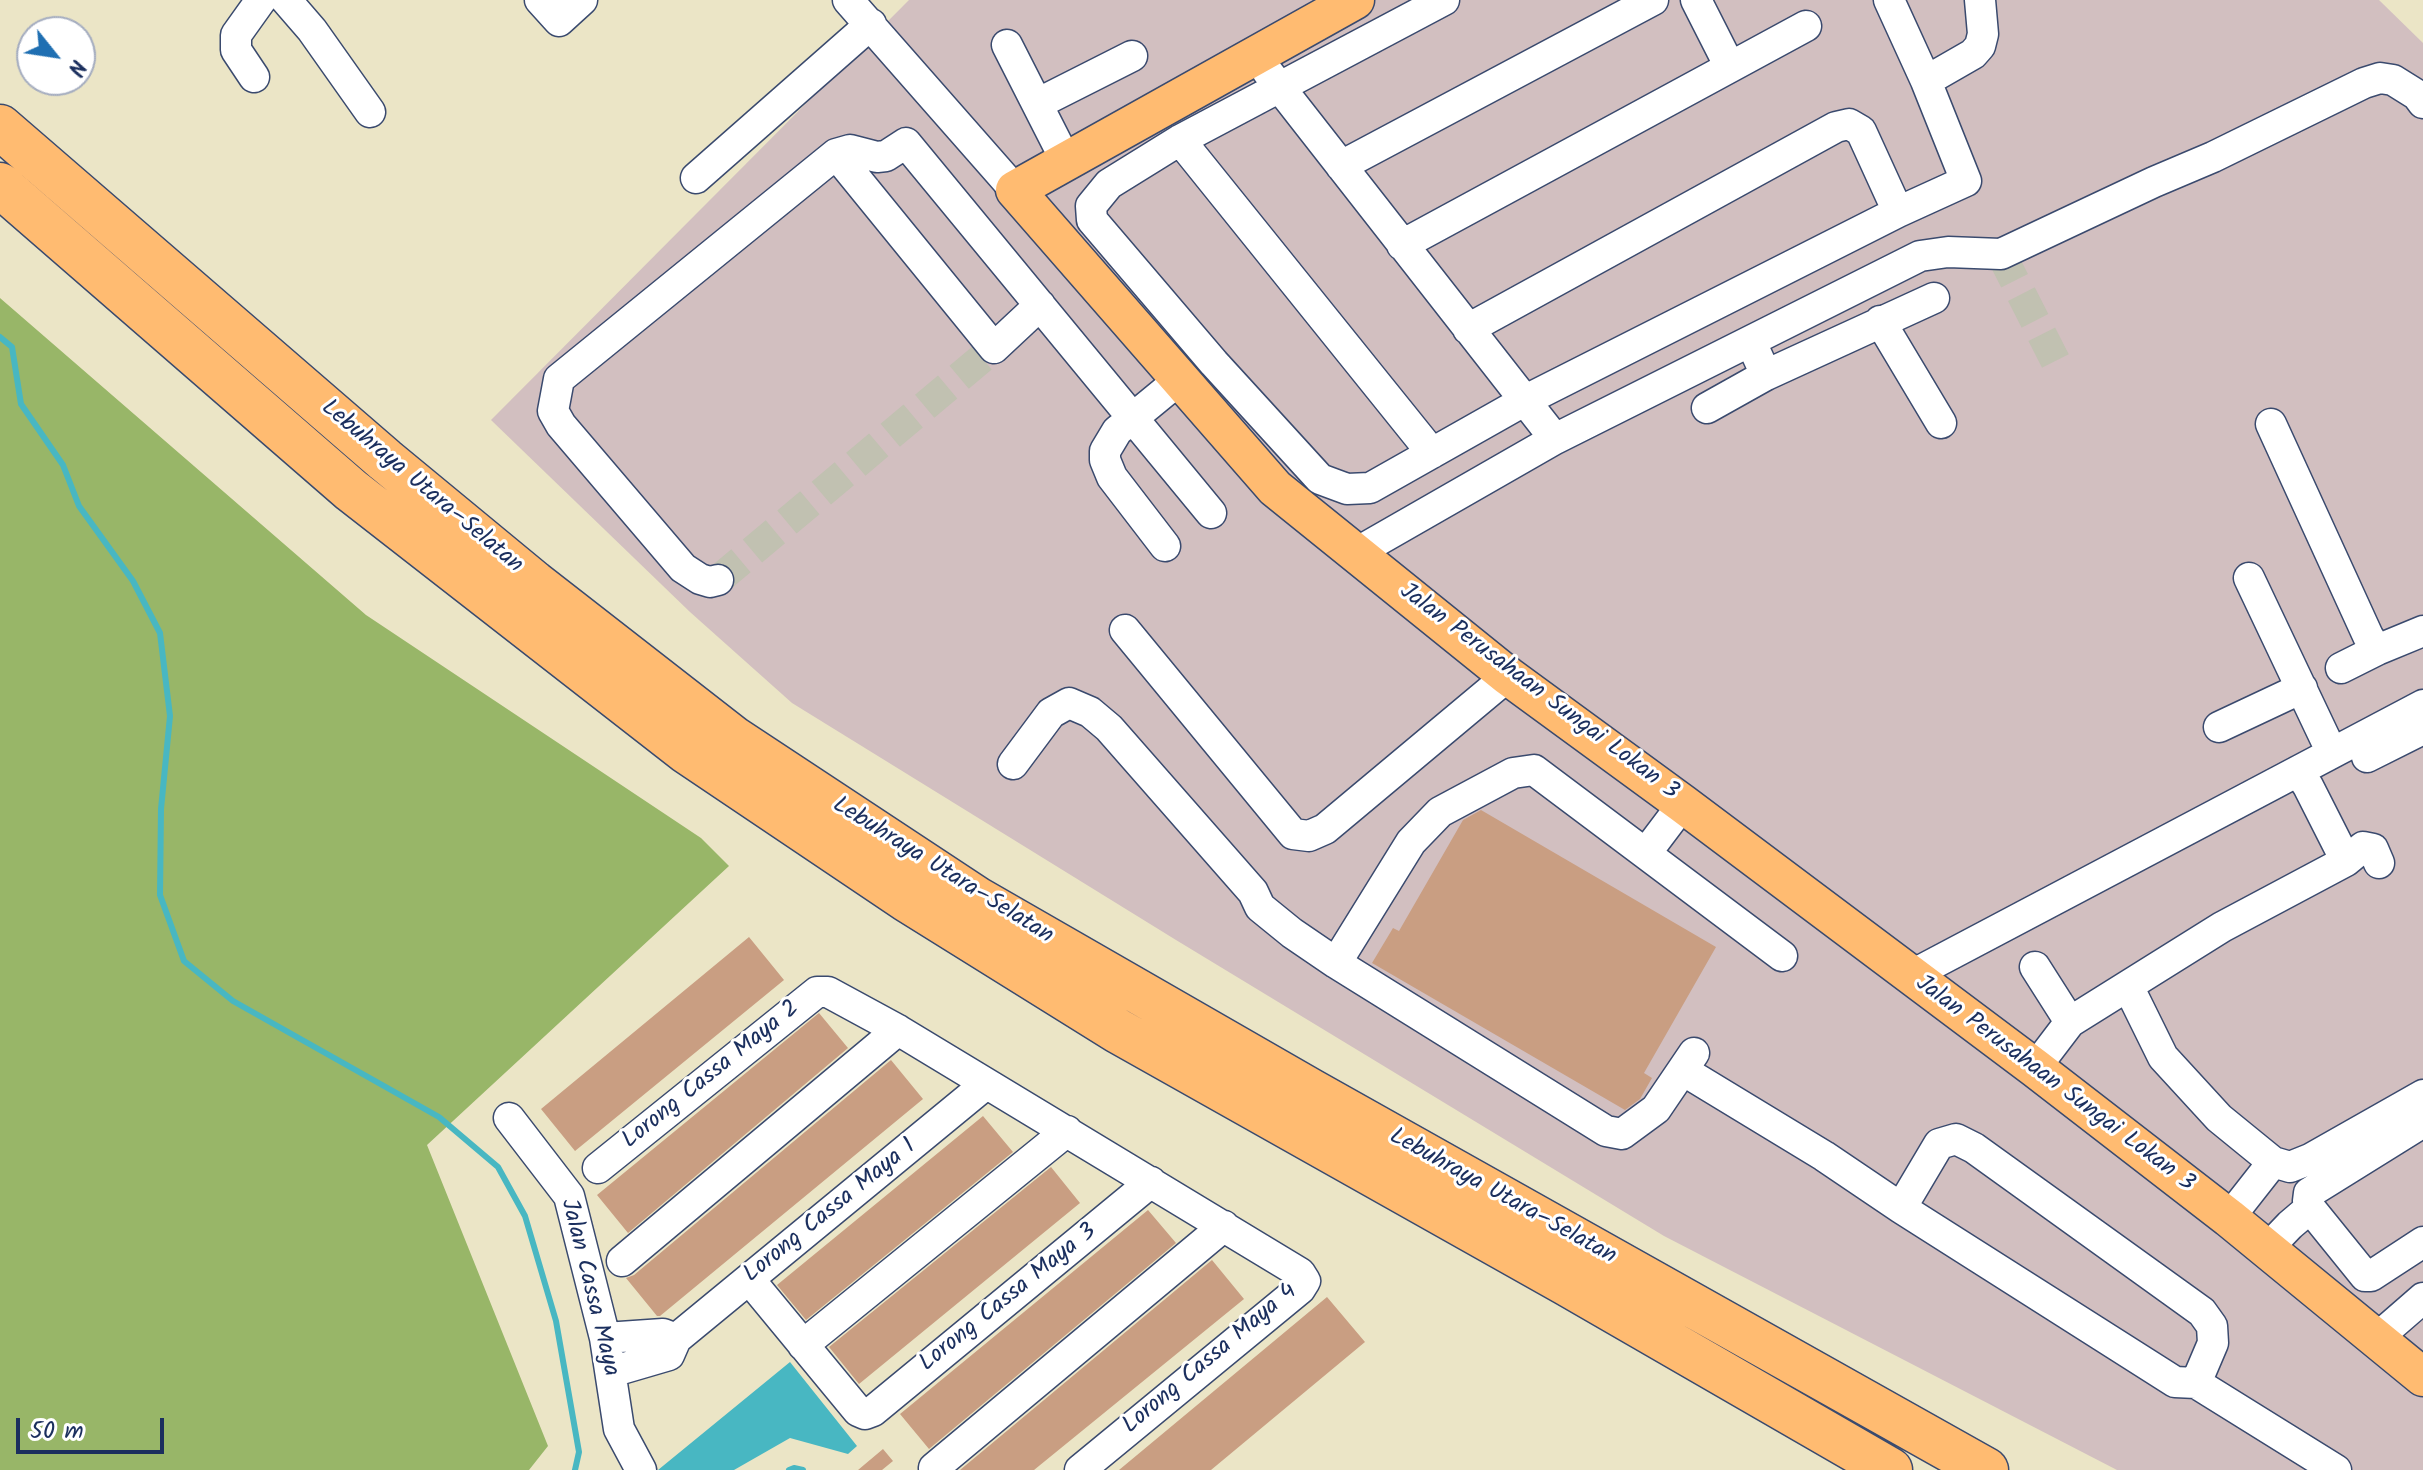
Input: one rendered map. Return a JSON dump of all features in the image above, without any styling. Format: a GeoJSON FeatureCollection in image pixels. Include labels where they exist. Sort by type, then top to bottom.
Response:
{"type":"FeatureCollection","features":[{"type":"Feature","properties":{"kind":"highway","name":"Lebuhraya Utara–Selatan"},"geometry":{"type":"LineString","coordinates":[[0,127],[385,460],[534,583],[733,738],[977,899],[1311,1091],[1986,1470]]}},
{"type":"Feature","properties":{"kind":"highway","name":"Lebuhraya Utara–Selatan"},"geometry":{"type":"LineString","coordinates":[[0,185],[351,490],[686,751],[906,899],[1118,1031],[1890,1470]]}},
{"type":"Feature","properties":{"kind":"main road"},"geometry":{"type":"LineString","coordinates":[[1015,190],[1355,0]]}},
{"type":"Feature","properties":{"kind":"main road","name":"Jalan Perusahaan Sungai Lokan 3"},"geometry":{"type":"LineString","coordinates":[[1015,190],[1275,488],[1508,676],[2035,1068],[2268,1248],[2423,1377]]}},
{"type":"Feature","properties":{"kind":"street"},"geometry":{"type":"LineString","coordinates":[[254,77],[236,50],[236,35],[261,0]]}},
{"type":"Feature","properties":{"kind":"street"},"geometry":{"type":"LineString","coordinates":[[286,0],[312,30],[370,112]]}},
{"type":"Feature","properties":{"kind":"street"},"geometry":{"type":"LineString","coordinates":[[540,0],[559,21],[582,0]]}},
{"type":"Feature","properties":{"kind":"street"},"geometry":{"type":"LineString","coordinates":[[848,0],[1015,190]]}},
{"type":"Feature","properties":{"kind":"street"},"geometry":{"type":"LineString","coordinates":[[1444,0],[1180,140],[1109,184],[1091,206],[1092,220],[1214,363],[1320,479],[1347,489],[1370,488],[1524,401],[1904,209],[1966,181],[1889,0]]}},
{"type":"Feature","properties":{"kind":"street"},"geometry":{"type":"LineString","coordinates":[[1341,166],[1653,0]]}},
{"type":"Feature","properties":{"kind":"street"},"geometry":{"type":"LineString","coordinates":[[1696,0],[1730,67]]}},
{"type":"Feature","properties":{"kind":"street"},"geometry":{"type":"LineString","coordinates":[[1926,81],[1973,54],[1980,46],[1983,34],[1980,0]]}},
{"type":"Feature","properties":{"kind":"street"},"geometry":{"type":"LineString","coordinates":[[696,178],[871,24]]}},
{"type":"Feature","properties":{"kind":"street"},"geometry":{"type":"LineString","coordinates":[[1402,245],[1806,26]]}},
{"type":"Feature","properties":{"kind":"street"},"geometry":{"type":"LineString","coordinates":[[1007,45],[1066,161]]}},
{"type":"Feature","properties":{"kind":"street"},"geometry":{"type":"LineString","coordinates":[[1037,104],[1132,56]]}},
{"type":"Feature","properties":{"kind":"street"},"geometry":{"type":"LineString","coordinates":[[1256,57],[1550,433]]}},
{"type":"Feature","properties":{"kind":"street"},"geometry":{"type":"LineString","coordinates":[[1356,553],[1550,433],[1751,342],[1920,256],[1948,252],[2001,254],[2380,78],[2393,80],[2417,95],[2423,103]]}},
{"type":"Feature","properties":{"kind":"street"},"geometry":{"type":"LineString","coordinates":[[718,580],[710,582],[700,579],[683,568],[561,425],[553,411],[559,379],[836,154],[850,150],[877,157],[886,156],[947,112]]}},
{"type":"Feature","properties":{"kind":"street"},"geometry":{"type":"LineString","coordinates":[[1468,329],[1836,127],[1849,124],[1861,131],[1904,209]]}},
{"type":"Feature","properties":{"kind":"street"},"geometry":{"type":"LineString","coordinates":[[1180,140],[1432,453]]}},
{"type":"Feature","properties":{"kind":"street"},"geometry":{"type":"LineString","coordinates":[[906,143],[1211,513]]}},
{"type":"Feature","properties":{"kind":"street"},"geometry":{"type":"LineString","coordinates":[[836,154],[994,348],[1040,305]]}},
{"type":"Feature","properties":{"kind":"street"},"geometry":{"type":"LineString","coordinates":[[1707,408],[1766,375],[1934,298]]}},
{"type":"Feature","properties":{"kind":"street"},"geometry":{"type":"LineString","coordinates":[[1880,321],[1941,423]]}},
{"type":"Feature","properties":{"kind":"street"},"geometry":{"type":"LineString","coordinates":[[1751,342],[1766,375]]}},
{"type":"Feature","properties":{"kind":"street"},"geometry":{"type":"LineString","coordinates":[[1165,546],[1112,477],[1105,451],[1117,431],[1179,380]]}},
{"type":"Feature","properties":{"kind":"street"},"geometry":{"type":"LineString","coordinates":[[2271,424],[2377,650]]}},
{"type":"Feature","properties":{"kind":"street"},"geometry":{"type":"LineString","coordinates":[[2249,578],[2332,753]]}},
{"type":"Feature","properties":{"kind":"street"},"geometry":{"type":"LineString","coordinates":[[1125,630],[1293,834],[1309,836],[1325,829],[1508,676]]}},
{"type":"Feature","properties":{"kind":"street"},"geometry":{"type":"LineString","coordinates":[[2341,668],[2423,631]]}},
{"type":"Feature","properties":{"kind":"street"},"geometry":{"type":"LineString","coordinates":[[2219,727],[2302,688]]}},
{"type":"Feature","properties":{"kind":"street"},"geometry":{"type":"LineString","coordinates":[[1013,764],[1051,713],[1069,703],[1090,712],[1109,728],[1253,892],[1260,907],[1292,933],[1606,1131],[1622,1134],[1634,1128],[1656,1109],[1689,1062],[1901,1208],[2175,1382],[2196,1383],[2336,1470]]}},
{"type":"Feature","properties":{"kind":"street"},"geometry":{"type":"LineString","coordinates":[[2079,907],[2303,778],[2332,753],[2423,705]]}},
{"type":"Feature","properties":{"kind":"street"},"geometry":{"type":"LineString","coordinates":[[1910,976],[2303,778],[2423,729]]}},
{"type":"Feature","properties":{"kind":"street"},"geometry":{"type":"LineString","coordinates":[[1336,963],[1411,842],[1440,812],[1513,773],[1534,770],[1782,956]]}},
{"type":"Feature","properties":{"kind":"street"},"geometry":{"type":"LineString","coordinates":[[2303,778],[2346,861]]}},
{"type":"Feature","properties":{"kind":"street"},"geometry":{"type":"LineString","coordinates":[[1646,853],[1683,804]]}},
{"type":"Feature","properties":{"kind":"street"},"geometry":{"type":"LineString","coordinates":[[2035,1068],[2070,1022],[2222,927],[2346,861],[2363,847],[2373,849],[2379,863]]}},
{"type":"Feature","properties":{"kind":"street"},"geometry":{"type":"LineString","coordinates":[[2035,967],[2070,1022]]}},
{"type":"Feature","properties":{"kind":"street"},"geometry":{"type":"LineString","coordinates":[[2128,986],[2163,1057],[2219,1118],[2273,1162],[2290,1167],[2310,1159],[2423,1095]]}},
{"type":"Feature","properties":{"kind":"street","name":"Lorong Cassa Maya 2"},"geometry":{"type":"LineString","coordinates":[[598,1168],[817,992],[828,992],[898,1030]]}},
{"type":"Feature","properties":{"kind":"street"},"geometry":{"type":"LineString","coordinates":[[622,1261],[898,1030],[1224,1226],[934,1468]]}},
{"type":"Feature","properties":{"kind":"street","name":"Lorong Cassa Maya 1"},"geometry":{"type":"LineString","coordinates":[[611,1372],[669,1355],[676,1339],[986,1084]]}},
{"type":"Feature","properties":{"kind":"street","name":"Jalan Cassa Maya"},"geometry":{"type":"LineString","coordinates":[[509,1118],[569,1196],[605,1338],[619,1429],[641,1470]]}},
{"type":"Feature","properties":{"kind":"street"},"geometry":{"type":"LineString","coordinates":[[2423,1122],[2309,1193],[2310,1208],[2365,1276],[2371,1276],[2423,1242]]}},
{"type":"Feature","properties":{"kind":"street"},"geometry":{"type":"LineString","coordinates":[[749,1279],[803,1345],[1067,1131]]}},
{"type":"Feature","properties":{"kind":"street"},"geometry":{"type":"LineString","coordinates":[[1901,1208],[1939,1144],[1956,1139],[1974,1148],[2202,1312],[2212,1326],[2213,1343],[2196,1383]]}},
{"type":"Feature","properties":{"kind":"street"},"geometry":{"type":"LineString","coordinates":[[2229,1218],[2273,1162]]}},
{"type":"Feature","properties":{"kind":"street","name":"Lorong Cassa Maya 3"},"geometry":{"type":"LineString","coordinates":[[803,1345],[858,1411],[865,1414],[873,1411],[1151,1182]]}},
{"type":"Feature","properties":{"kind":"street"},"geometry":{"type":"LineString","coordinates":[[2268,1248],[2310,1208]]}},
{"type":"Feature","properties":{"kind":"street","name":"Lorong Cassa Maya 4"},"geometry":{"type":"LineString","coordinates":[[1080,1470],[1300,1289],[1305,1281],[1300,1273],[1224,1226]]}},
{"type":"Feature","properties":{"kind":"street"},"geometry":{"type":"LineString","coordinates":[[2377,1338],[2423,1298]]}},
{"type":"Feature","properties":{"kind":"street"},"geometry":{"type":"LineString","coordinates":[[605,1338],[663,1334],[676,1339]]}},
{"type":"Feature","properties":{"kind":"shaded area"},"geometry":{"type":"Polygon","coordinates":[[[909,0],[2379,0],[2423,43],[2423,1470],[2117,1470],[1664,1236],[792,703],[690,612],[491,420],[909,0]]]}},
{"type":"Feature","properties":{"kind":"green space"},"geometry":{"type":"Polygon","coordinates":[[[0,298],[366,615],[701,838],[729,866],[427,1145],[548,1446],[529,1470],[0,1470],[0,298]]]}},
{"type":"Feature","properties":{"kind":"water"},"geometry":{"type":"Polygon","coordinates":[[[790,1362],[857,1446],[848,1454],[790,1438],[734,1470],[658,1470],[790,1362]]]}},
{"type":"Feature","properties":{"kind":"building"},"geometry":{"type":"Polygon","coordinates":[[[1481,810],[1716,947],[1644,1073],[1652,1078],[1640,1099],[1625,1110],[1372,963],[1393,928],[1399,931],[1463,820],[1481,810]]]}},
{"type":"Feature","properties":{"kind":"building"},"geometry":{"type":"Polygon","coordinates":[[[749,937],[784,980],[575,1151],[541,1109],[749,937]]]}},
{"type":"Feature","properties":{"kind":"building"},"geometry":{"type":"Polygon","coordinates":[[[819,1013],[848,1048],[628,1233],[597,1195],[819,1013]]]}},
{"type":"Feature","properties":{"kind":"building"},"geometry":{"type":"Polygon","coordinates":[[[891,1060],[923,1099],[657,1316],[626,1278],[634,1275],[891,1060]]]}},
{"type":"Feature","properties":{"kind":"building"},"geometry":{"type":"Polygon","coordinates":[[[983,1116],[1013,1152],[806,1320],[777,1285],[983,1116]]]}},
{"type":"Feature","properties":{"kind":"building"},"geometry":{"type":"Polygon","coordinates":[[[1051,1167],[1080,1203],[859,1384],[829,1347],[1051,1167]]]}},
{"type":"Feature","properties":{"kind":"building"},"geometry":{"type":"Polygon","coordinates":[[[1148,1210],[1176,1243],[929,1449],[900,1414],[1148,1210]]]}},
{"type":"Feature","properties":{"kind":"building"},"geometry":{"type":"Polygon","coordinates":[[[1212,1260],[1244,1299],[1034,1470],[960,1470],[1212,1260]]]}},
{"type":"Feature","properties":{"kind":"building"},"geometry":{"type":"Polygon","coordinates":[[[1327,1297],[1365,1342],[1211,1470],[1119,1470],[1327,1297]]]}},
{"type":"Feature","properties":{"kind":"building"},"geometry":{"type":"Polygon","coordinates":[[[883,1449],[893,1461],[882,1470],[858,1470],[883,1449]]]}},
{"type":"Feature","properties":{"kind":"waterway"},"geometry":{"type":"LineString","coordinates":[[0,337],[12,347],[21,404],[63,465],[79,506],[133,581],[160,633],[170,716],[161,809],[160,895],[184,961],[233,1001],[439,1117],[498,1167],[525,1216],[556,1321],[579,1452],[575,1470]]}},
{"type":"Feature","properties":{"kind":"waterway"},"geometry":{"type":"LineString","coordinates":[[789,1470],[803,1470]]}},
{"type":"Feature","properties":{"kind":"tunnel"},"geometry":{"type":"LineString","coordinates":[[2001,254],[2062,374]]}},
{"type":"Feature","properties":{"kind":"tunnel"},"geometry":{"type":"LineString","coordinates":[[718,580],[994,348]]}}]}
